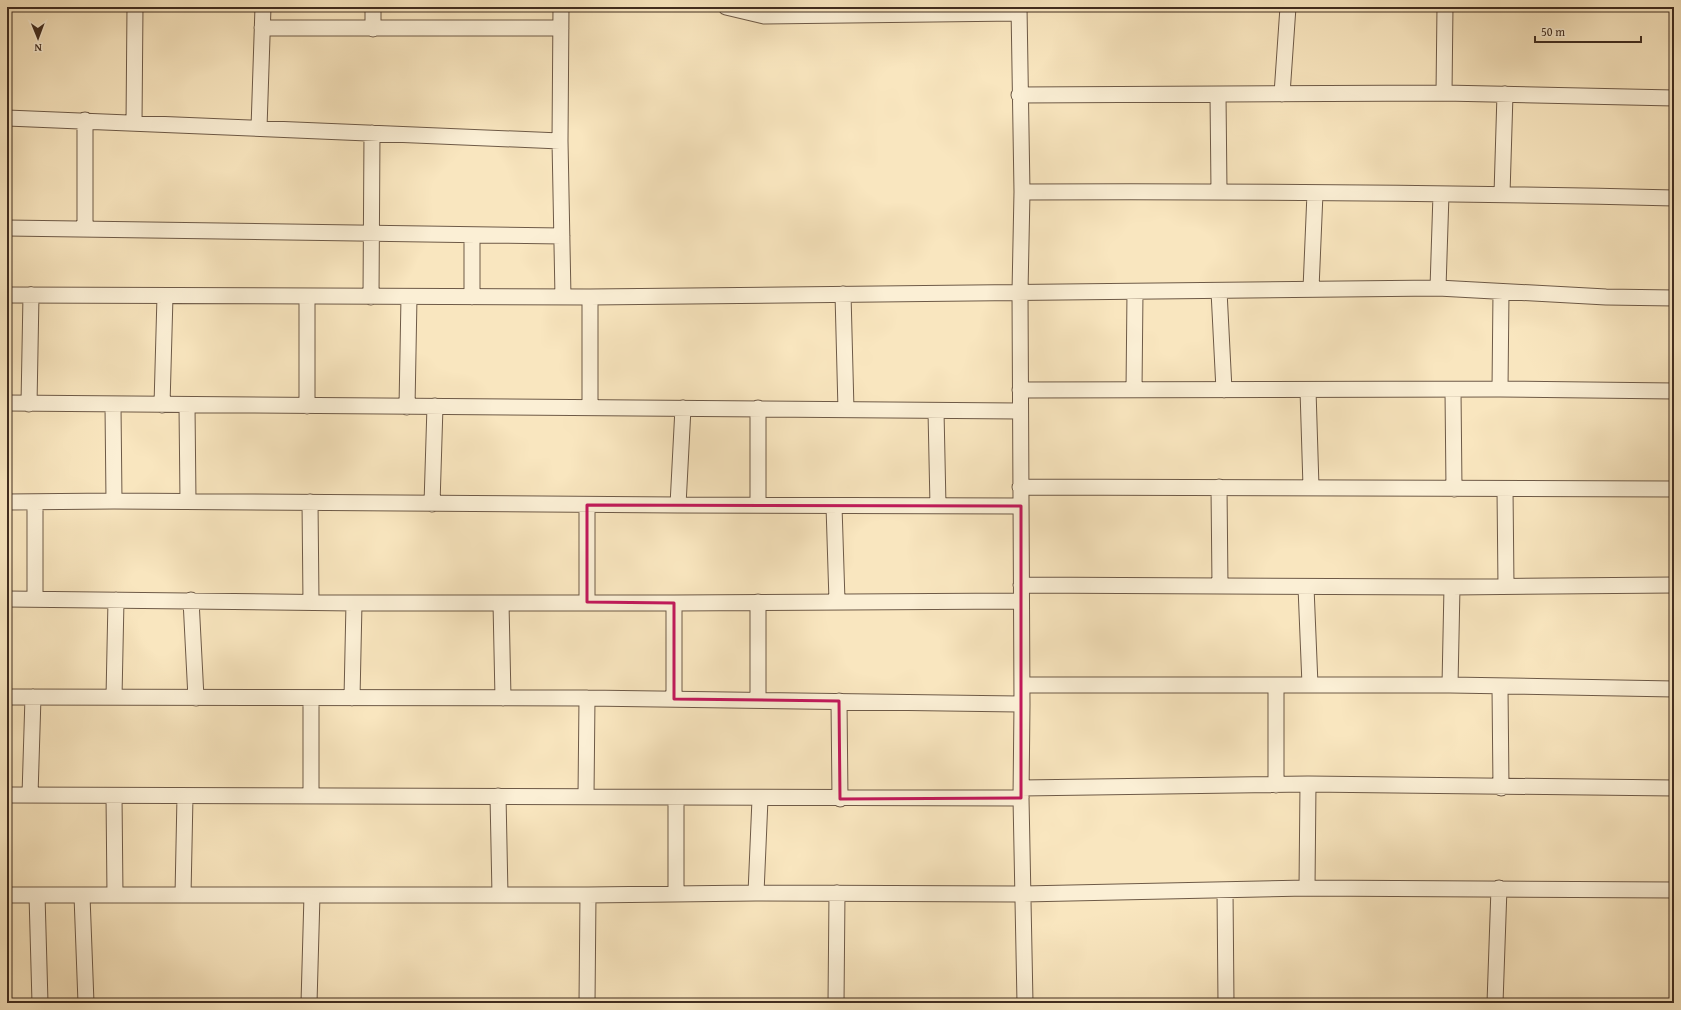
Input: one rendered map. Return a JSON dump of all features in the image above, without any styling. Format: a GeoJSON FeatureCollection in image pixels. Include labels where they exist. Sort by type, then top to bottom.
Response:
{"type":"FeatureCollection","features":[{"type":"Feature","properties":{"kind":"street"},"geometry":{"type":"LineString","coordinates":[[134,123],[135,7]]}},
{"type":"Feature","properties":{"kind":"street"},"geometry":{"type":"LineString","coordinates":[[259,128],[263,7]]}},
{"type":"Feature","properties":{"kind":"street"},"geometry":{"type":"LineString","coordinates":[[373,7],[373,29]]}},
{"type":"Feature","properties":{"kind":"street"},"geometry":{"type":"LineString","coordinates":[[561,7],[560,141],[562,297]]}},
{"type":"Feature","properties":{"kind":"street"},"geometry":{"type":"LineString","coordinates":[[726,7],[746,10],[764,16],[1019,10],[1019,95],[1022,192],[1020,292],[1020,601],[1022,684],[1021,793],[1025,1003]]}},
{"type":"Feature","properties":{"kind":"street"},"geometry":{"type":"LineString","coordinates":[[1282,94],[1288,7]]}},
{"type":"Feature","properties":{"kind":"street"},"geometry":{"type":"LineString","coordinates":[[1444,92],[1445,7]]}},
{"type":"Feature","properties":{"kind":"street"},"geometry":{"type":"LineString","coordinates":[[262,28],[561,28]]}},
{"type":"Feature","properties":{"kind":"street"},"geometry":{"type":"LineString","coordinates":[[1019,95],[1218,95],[1444,92],[1674,98]]}},
{"type":"Feature","properties":{"kind":"street"},"geometry":{"type":"LineString","coordinates":[[1502,194],[1505,94]]}},
{"type":"Feature","properties":{"kind":"street"},"geometry":{"type":"LineString","coordinates":[[1218,95],[1219,191]]}},
{"type":"Feature","properties":{"kind":"street"},"geometry":{"type":"LineString","coordinates":[[7,118],[85,120],[560,141]]}},
{"type":"Feature","properties":{"kind":"street"},"geometry":{"type":"LineString","coordinates":[[85,120],[85,228]]}},
{"type":"Feature","properties":{"kind":"street"},"geometry":{"type":"LineString","coordinates":[[371,296],[370,234],[372,133]]}},
{"type":"Feature","properties":{"kind":"street"},"geometry":{"type":"LineString","coordinates":[[1022,192],[1219,191],[1502,194],[1674,198]]}},
{"type":"Feature","properties":{"kind":"street"},"geometry":{"type":"LineString","coordinates":[[1311,289],[1315,193]]}},
{"type":"Feature","properties":{"kind":"street"},"geometry":{"type":"LineString","coordinates":[[1438,288],[1441,194]]}},
{"type":"Feature","properties":{"kind":"street"},"geometry":{"type":"LineString","coordinates":[[7,228],[562,236]]}},
{"type":"Feature","properties":{"kind":"street"},"geometry":{"type":"LineString","coordinates":[[472,235],[472,297]]}},
{"type":"Feature","properties":{"kind":"street"},"geometry":{"type":"LineString","coordinates":[[7,295],[590,297],[1438,288],[1501,292],[1674,298]]}},
{"type":"Feature","properties":{"kind":"street"},"geometry":{"type":"LineString","coordinates":[[1219,291],[1224,390]]}},
{"type":"Feature","properties":{"kind":"street"},"geometry":{"type":"LineString","coordinates":[[1134,390],[1135,292]]}},
{"type":"Feature","properties":{"kind":"street"},"geometry":{"type":"LineString","coordinates":[[1500,389],[1501,292]]}},
{"type":"Feature","properties":{"kind":"street"},"geometry":{"type":"LineString","coordinates":[[842,294],[846,410]]}},
{"type":"Feature","properties":{"kind":"street"},"geometry":{"type":"LineString","coordinates":[[29,404],[31,295]]}},
{"type":"Feature","properties":{"kind":"street"},"geometry":{"type":"LineString","coordinates":[[162,405],[165,296]]}},
{"type":"Feature","properties":{"kind":"street"},"geometry":{"type":"LineString","coordinates":[[307,296],[307,406]]}},
{"type":"Feature","properties":{"kind":"street"},"geometry":{"type":"LineString","coordinates":[[407,407],[409,297]]}},
{"type":"Feature","properties":{"kind":"street"},"geometry":{"type":"LineString","coordinates":[[590,297],[590,408]]}},
{"type":"Feature","properties":{"kind":"street"},"geometry":{"type":"LineString","coordinates":[[1020,390],[1500,389],[1674,391]]}},
{"type":"Feature","properties":{"kind":"street"},"geometry":{"type":"LineString","coordinates":[[1308,390],[1311,487]]}},
{"type":"Feature","properties":{"kind":"street"},"geometry":{"type":"LineString","coordinates":[[1453,390],[1454,489]]}},
{"type":"Feature","properties":{"kind":"street"},"geometry":{"type":"LineString","coordinates":[[7,403],[113,406],[435,406],[758,408],[936,411],[1020,410]]}},
{"type":"Feature","properties":{"kind":"street"},"geometry":{"type":"LineString","coordinates":[[113,406],[114,501]]}},
{"type":"Feature","properties":{"kind":"street"},"geometry":{"type":"LineString","coordinates":[[188,406],[188,501]]}},
{"type":"Feature","properties":{"kind":"street"},"geometry":{"type":"LineString","coordinates":[[432,504],[435,406]]}},
{"type":"Feature","properties":{"kind":"street"},"geometry":{"type":"LineString","coordinates":[[678,505],[683,408]]}},
{"type":"Feature","properties":{"kind":"street"},"geometry":{"type":"LineString","coordinates":[[758,408],[758,505]]}},
{"type":"Feature","properties":{"kind":"street"},"geometry":{"type":"LineString","coordinates":[[936,411],[938,506]]}},
{"type":"Feature","properties":{"kind":"street"},"geometry":{"type":"LineString","coordinates":[[1020,487],[1674,489]]}},
{"type":"Feature","properties":{"kind":"street"},"geometry":{"type":"LineString","coordinates":[[1219,487],[1220,586]]}},
{"type":"Feature","properties":{"kind":"street"},"geometry":{"type":"LineString","coordinates":[[1505,489],[1506,586]]}},
{"type":"Feature","properties":{"kind":"street"},"geometry":{"type":"LineString","coordinates":[[7,502],[188,501],[432,504],[1021,506]]}},
{"type":"Feature","properties":{"kind":"street"},"geometry":{"type":"LineString","coordinates":[[35,502],[35,598]]}},
{"type":"Feature","properties":{"kind":"street"},"geometry":{"type":"LineString","coordinates":[[310,502],[311,602]]}},
{"type":"Feature","properties":{"kind":"street"},"geometry":{"type":"LineString","coordinates":[[587,504],[587,602]]}},
{"type":"Feature","properties":{"kind":"street"},"geometry":{"type":"LineString","coordinates":[[834,506],[837,601]]}},
{"type":"Feature","properties":{"kind":"street"},"geometry":{"type":"LineString","coordinates":[[1020,585],[1306,587],[1674,585]]}},
{"type":"Feature","properties":{"kind":"street"},"geometry":{"type":"LineString","coordinates":[[1306,587],[1310,685]]}},
{"type":"Feature","properties":{"kind":"street"},"geometry":{"type":"LineString","coordinates":[[1450,686],[1452,587]]}},
{"type":"Feature","properties":{"kind":"street"},"geometry":{"type":"LineString","coordinates":[[7,599],[35,598],[354,603],[587,602],[674,604],[837,601],[1020,601]]}},
{"type":"Feature","properties":{"kind":"street"},"geometry":{"type":"LineString","coordinates":[[114,697],[116,600]]}},
{"type":"Feature","properties":{"kind":"street"},"geometry":{"type":"LineString","coordinates":[[191,600],[196,698]]}},
{"type":"Feature","properties":{"kind":"street"},"geometry":{"type":"LineString","coordinates":[[758,602],[758,700]]}},
{"type":"Feature","properties":{"kind":"street"},"geometry":{"type":"LineString","coordinates":[[352,698],[354,603]]}},
{"type":"Feature","properties":{"kind":"street"},"geometry":{"type":"LineString","coordinates":[[501,603],[503,698]]}},
{"type":"Feature","properties":{"kind":"street"},"geometry":{"type":"LineString","coordinates":[[674,604],[674,699]]}},
{"type":"Feature","properties":{"kind":"street"},"geometry":{"type":"LineString","coordinates":[[1022,684],[1450,686],[1674,689]]}},
{"type":"Feature","properties":{"kind":"street"},"geometry":{"type":"LineString","coordinates":[[1276,685],[1276,785]]}},
{"type":"Feature","properties":{"kind":"street"},"geometry":{"type":"LineString","coordinates":[[1500,687],[1501,788]]}},
{"type":"Feature","properties":{"kind":"street"},"geometry":{"type":"LineString","coordinates":[[7,697],[311,699],[588,698],[1022,704]]}},
{"type":"Feature","properties":{"kind":"street"},"geometry":{"type":"LineString","coordinates":[[30,795],[34,697]]}},
{"type":"Feature","properties":{"kind":"street"},"geometry":{"type":"LineString","coordinates":[[586,796],[588,698]]}},
{"type":"Feature","properties":{"kind":"street"},"geometry":{"type":"LineString","coordinates":[[311,699],[311,796]]}},
{"type":"Feature","properties":{"kind":"street"},"geometry":{"type":"LineString","coordinates":[[839,701],[840,798]]}},
{"type":"Feature","properties":{"kind":"street"},"geometry":{"type":"LineString","coordinates":[[1307,888],[1308,784]]}},
{"type":"Feature","properties":{"kind":"street"},"geometry":{"type":"LineString","coordinates":[[7,795],[586,796],[760,799],[1308,784],[1501,788],[1674,788]]}},
{"type":"Feature","properties":{"kind":"street"},"geometry":{"type":"LineString","coordinates":[[114,796],[115,895]]}},
{"type":"Feature","properties":{"kind":"street"},"geometry":{"type":"LineString","coordinates":[[183,895],[185,796]]}},
{"type":"Feature","properties":{"kind":"street"},"geometry":{"type":"LineString","coordinates":[[498,796],[500,895]]}},
{"type":"Feature","properties":{"kind":"street"},"geometry":{"type":"LineString","coordinates":[[676,798],[676,894]]}},
{"type":"Feature","properties":{"kind":"street"},"geometry":{"type":"LineString","coordinates":[[756,893],[760,799]]}},
{"type":"Feature","properties":{"kind":"street"},"geometry":{"type":"LineString","coordinates":[[7,895],[588,895],[756,893],[1023,894],[1307,888],[1674,890]]}},
{"type":"Feature","properties":{"kind":"street"},"geometry":{"type":"LineString","coordinates":[[1495,1003],[1499,888]]}},
{"type":"Feature","properties":{"kind":"street"},"geometry":{"type":"LineString","coordinates":[[1225,890],[1226,1003]]}},
{"type":"Feature","properties":{"kind":"street"},"geometry":{"type":"LineString","coordinates":[[836,1003],[837,893]]}},
{"type":"Feature","properties":{"kind":"street"},"geometry":{"type":"LineString","coordinates":[[37,895],[40,1003]]}},
{"type":"Feature","properties":{"kind":"street"},"geometry":{"type":"LineString","coordinates":[[309,1003],[312,895]]}},
{"type":"Feature","properties":{"kind":"street"},"geometry":{"type":"LineString","coordinates":[[587,1003],[588,895]]}},
{"type":"Feature","properties":{"kind":"street"},"geometry":{"type":"LineString","coordinates":[[82,896],[86,1003]]}},
{"type":"Feature","properties":{"kind":"highlighted area"},"geometry":{"type":"Polygon","coordinates":[[[587,505],[1021,506],[1021,798],[840,799],[839,701],[674,699],[674,603],[587,602],[587,505]]]}}]}
